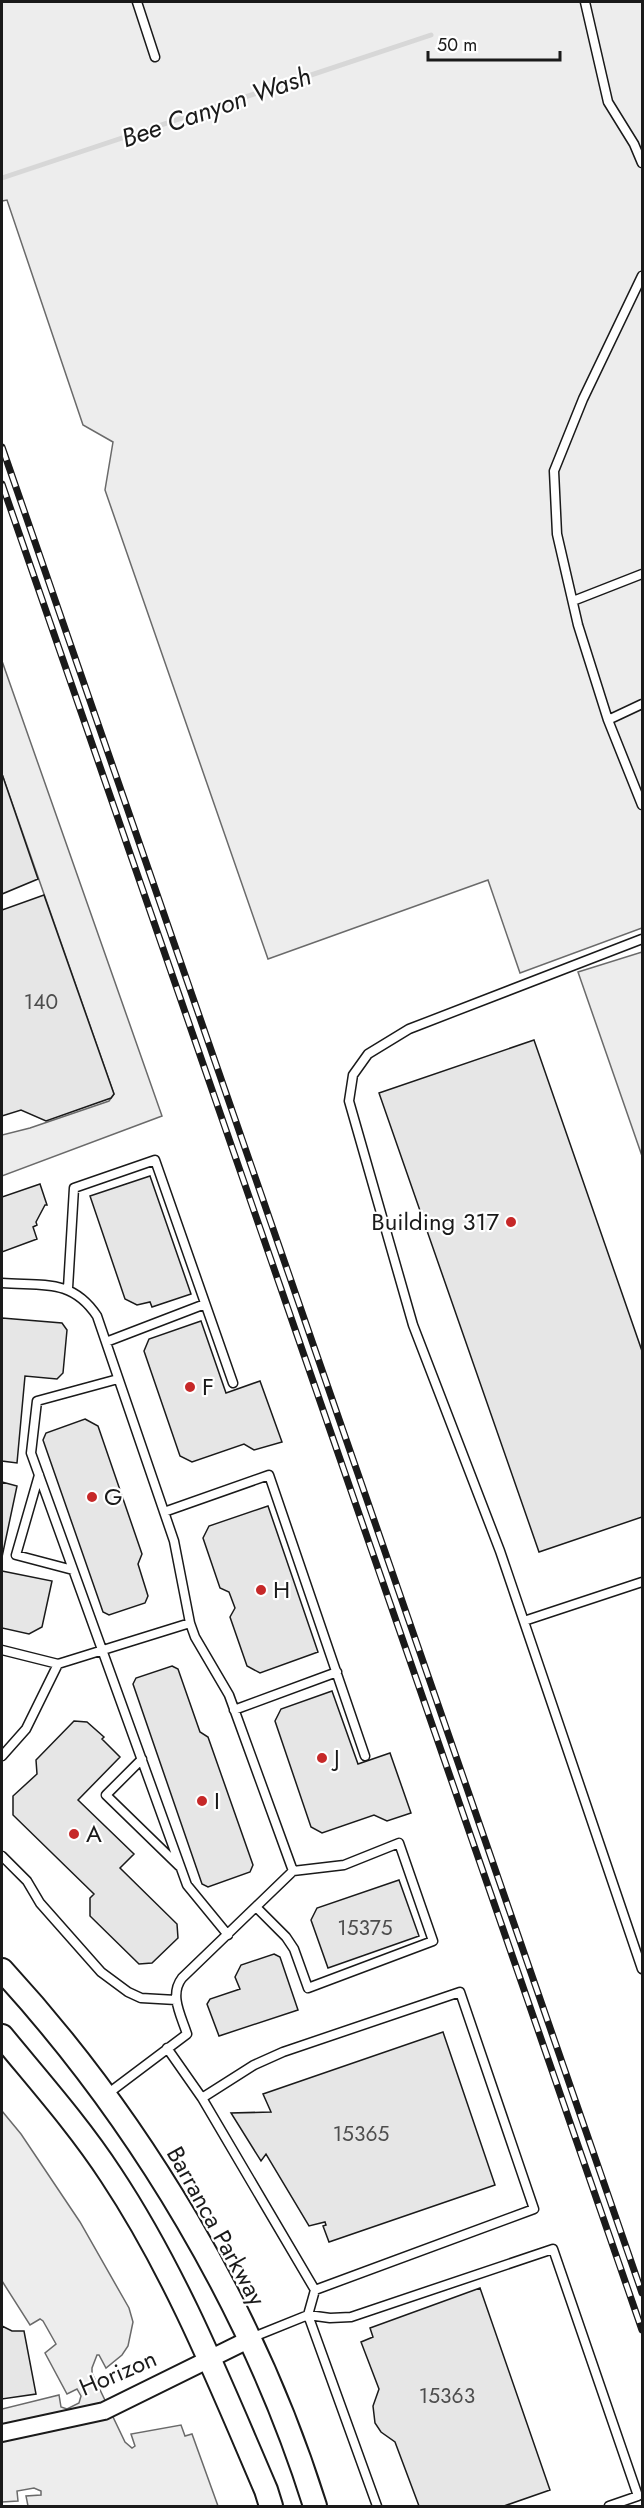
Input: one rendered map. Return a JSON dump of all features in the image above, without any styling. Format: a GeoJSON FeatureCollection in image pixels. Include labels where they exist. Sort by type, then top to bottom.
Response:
{"type":"FeatureCollection","features":[{"type":"Feature","properties":{"kind":"main road","name":"Barranca Parkway"},"geometry":{"type":"LineString","coordinates":[[2,1970],[83,2065],[149,2158],[190,2224],[248,2340],[306,2478],[315,2506]]}},
{"type":"Feature","properties":{"kind":"main road"},"geometry":{"type":"LineString","coordinates":[[2,2036],[78,2128],[113,2178],[159,2253],[209,2358],[271,2506]]}},
{"type":"Feature","properties":{"kind":"street","name":"Horizon"},"geometry":{"type":"LineString","coordinates":[[2,2433],[104,2411],[248,2340]]}},
{"type":"Feature","properties":{"kind":"lane"},"geometry":{"type":"LineString","coordinates":[[137,2],[155,57]]}},
{"type":"Feature","properties":{"kind":"lane"},"geometry":{"type":"LineString","coordinates":[[585,2],[608,102],[634,144],[642,163]]}},
{"type":"Feature","properties":{"kind":"lane"},"geometry":{"type":"LineString","coordinates":[[642,276],[584,399],[554,471],[557,534],[573,601],[608,720],[642,805]]}},
{"type":"Feature","properties":{"kind":"lane"},"geometry":{"type":"LineString","coordinates":[[573,601],[642,574]]}},
{"type":"Feature","properties":{"kind":"lane"},"geometry":{"type":"LineString","coordinates":[[608,720],[642,704]]}},
{"type":"Feature","properties":{"kind":"lane"},"geometry":{"type":"LineString","coordinates":[[642,939],[409,1029],[368,1054],[352,1075],[350,1101],[413,1325],[500,1551],[642,1969]]}},
{"type":"Feature","properties":{"kind":"lane"},"geometry":{"type":"LineString","coordinates":[[68,1288],[74,1188],[155,1160],[233,1383]]}},
{"type":"Feature","properties":{"kind":"lane"},"geometry":{"type":"LineString","coordinates":[[2,1283],[68,1288],[88,1303],[97,1316],[174,1541],[190,1623],[195,1637],[229,1695],[293,1871]]}},
{"type":"Feature","properties":{"kind":"lane"},"geometry":{"type":"LineString","coordinates":[[106,1342],[205,1304]]}},
{"type":"Feature","properties":{"kind":"lane"},"geometry":{"type":"LineString","coordinates":[[118,1379],[37,1401],[31,1453],[187,1885],[228,1935]]}},
{"type":"Feature","properties":{"kind":"lane"},"geometry":{"type":"LineString","coordinates":[[39,1475],[16,1555],[73,1570]]}},
{"type":"Feature","properties":{"kind":"lane"},"geometry":{"type":"LineString","coordinates":[[164,1512],[269,1475],[365,1756]]}},
{"type":"Feature","properties":{"kind":"lane"},"geometry":{"type":"LineString","coordinates":[[524,1621],[642,1582]]}},
{"type":"Feature","properties":{"kind":"lane"},"geometry":{"type":"LineString","coordinates":[[2,1650],[58,1664],[190,1623]]}},
{"type":"Feature","properties":{"kind":"lane"},"geometry":{"type":"LineString","coordinates":[[2,1756],[31,1720],[58,1664]]}},
{"type":"Feature","properties":{"kind":"lane"},"geometry":{"type":"LineString","coordinates":[[234,1710],[337,1672]]}},
{"type":"Feature","properties":{"kind":"lane"},"geometry":{"type":"LineString","coordinates":[[142,1760],[106,1795],[180,1867]]}},
{"type":"Feature","properties":{"kind":"lane"},"geometry":{"type":"LineString","coordinates":[[105,2097],[187,2034],[176,2000],[175,1987],[293,1871],[344,1865],[399,1844],[433,1941],[308,1988],[294,1949],[286,1937],[256,1908]]}},
{"type":"Feature","properties":{"kind":"lane"},"geometry":{"type":"LineString","coordinates":[[2,1856],[27,1881],[40,1903],[100,1972],[128,1992],[141,1998],[176,2000]]}},
{"type":"Feature","properties":{"kind":"lane"},"geometry":{"type":"LineString","coordinates":[[202,2098],[254,2065],[283,2052],[460,1992],[534,2209],[315,2290]]}},
{"type":"Feature","properties":{"kind":"lane"},"geometry":{"type":"LineString","coordinates":[[166,2048],[202,2098],[315,2290],[308,2315],[377,2506]]}},
{"type":"Feature","properties":{"kind":"lane"},"geometry":{"type":"LineString","coordinates":[[248,2340],[308,2315],[330,2318],[351,2317],[553,2248],[638,2496],[609,2506]]}},
{"type":"Feature","properties":{"kind":"shaded area"},"geometry":{"type":"Polygon","coordinates":[[[2,2],[642,2],[642,928],[520,973],[488,880],[268,959],[105,490],[113,442],[83,425],[7,200],[2,201],[2,2]]]}},
{"type":"Feature","properties":{"kind":"shaded area"},"geometry":{"type":"Polygon","coordinates":[[[2,661],[162,1116],[2,1176],[2,1135],[30,1128],[109,1101],[114,1094],[2,774],[2,661]]]}},
{"type":"Feature","properties":{"kind":"shaded area"},"geometry":{"type":"Polygon","coordinates":[[[642,952],[642,1156],[578,972],[642,952]]]}},
{"type":"Feature","properties":{"kind":"shaded area"},"geometry":{"type":"Polygon","coordinates":[[[2,2111],[21,2134],[80,2222],[129,2308],[133,2322],[128,2346],[122,2355],[106,2368],[97,2355],[92,2368],[92,2373],[125,2442],[132,2448],[135,2446],[131,2434],[181,2425],[185,2436],[192,2434],[218,2506],[28,2506],[26,2496],[41,2495],[41,2491],[34,2488],[17,2491],[18,2501],[2,2502],[2,2409],[59,2395],[61,2407],[67,2409],[79,2403],[81,2396],[77,2389],[67,2394],[45,2353],[56,2344],[43,2321],[40,2319],[30,2325],[2,2281],[2,2111]]]}},
{"type":"Feature","properties":{"kind":"building"},"geometry":{"type":"Polygon","coordinates":[[[2,774],[38,879],[2,894],[2,774]]]}},
{"type":"Feature","properties":{"kind":"building"},"geometry":{"type":"Polygon","coordinates":[[[44,895],[114,1094],[111,1098],[46,1121],[21,1110],[2,1116],[2,910],[44,895]]]}},
{"type":"Feature","properties":{"kind":"building","name":"Building 317"},"geometry":{"type":"Polygon","coordinates":[[[534,1040],[642,1351],[642,1517],[539,1552],[379,1093],[534,1040]]]}},
{"type":"Feature","properties":{"kind":"building"},"geometry":{"type":"Polygon","coordinates":[[[150,1176],[191,1294],[152,1307],[150,1302],[137,1305],[125,1299],[90,1196],[150,1176]]]}},
{"type":"Feature","properties":{"kind":"building"},"geometry":{"type":"Polygon","coordinates":[[[40,1184],[47,1205],[36,1222],[37,1225],[33,1227],[37,1239],[2,1252],[2,1197],[40,1184]]]}},
{"type":"Feature","properties":{"kind":"building"},"geometry":{"type":"Polygon","coordinates":[[[2,1318],[62,1323],[67,1330],[63,1373],[57,1379],[25,1376],[17,1463],[2,1461],[2,1318]]]}},
{"type":"Feature","properties":{"kind":"building","name":"F"},"geometry":{"type":"Polygon","coordinates":[[[201,1321],[226,1393],[260,1381],[282,1442],[254,1450],[244,1444],[192,1462],[180,1456],[144,1351],[149,1339],[201,1321]]]}},
{"type":"Feature","properties":{"kind":"building","name":"G"},"geometry":{"type":"Polygon","coordinates":[[[85,1419],[98,1426],[142,1554],[138,1564],[148,1596],[145,1603],[109,1615],[103,1612],[43,1440],[46,1433],[85,1419]]]}},
{"type":"Feature","properties":{"kind":"building"},"geometry":{"type":"Polygon","coordinates":[[[2,1482],[17,1486],[2,1557],[2,1482]]]}},
{"type":"Feature","properties":{"kind":"building","name":"H"},"geometry":{"type":"Polygon","coordinates":[[[268,1506],[318,1652],[260,1673],[247,1666],[230,1617],[235,1608],[229,1592],[220,1588],[203,1538],[209,1526],[268,1506]]]}},
{"type":"Feature","properties":{"kind":"building"},"geometry":{"type":"Polygon","coordinates":[[[2,1571],[52,1581],[42,1627],[29,1634],[2,1628],[2,1571]]]}},
{"type":"Feature","properties":{"kind":"building","name":"I"},"geometry":{"type":"Polygon","coordinates":[[[172,1666],[178,1669],[200,1732],[208,1737],[253,1865],[250,1872],[208,1887],[202,1884],[133,1684],[136,1678],[172,1666]]]}},
{"type":"Feature","properties":{"kind":"building","name":"J"},"geometry":{"type":"Polygon","coordinates":[[[332,1691],[358,1764],[390,1753],[411,1813],[387,1821],[374,1815],[322,1833],[311,1827],[275,1721],[281,1709],[332,1691]]]}},
{"type":"Feature","properties":{"kind":"building","name":"A"},"geometry":{"type":"Polygon","coordinates":[[[74,1721],[87,1722],[104,1737],[102,1739],[120,1757],[78,1800],[134,1854],[120,1868],[177,1924],[178,1938],[152,1963],[139,1964],[90,1916],[90,1898],[94,1894],[13,1815],[13,1796],[37,1774],[36,1760],[74,1721]]]}},
{"type":"Feature","properties":{"kind":"building"},"geometry":{"type":"Polygon","coordinates":[[[399,1880],[419,1936],[328,1968],[311,1920],[317,1908],[399,1880]]]}},
{"type":"Feature","properties":{"kind":"building"},"geometry":{"type":"Polygon","coordinates":[[[274,1954],[280,1957],[298,2010],[219,2036],[207,2004],[210,1999],[240,1989],[235,1977],[241,1965],[274,1954]]]}},
{"type":"Feature","properties":{"kind":"building"},"geometry":{"type":"Polygon","coordinates":[[[443,2032],[495,2185],[329,2242],[323,2226],[326,2225],[325,2222],[309,2226],[266,2154],[261,2161],[231,2113],[271,2112],[263,2094],[443,2032]]]}},
{"type":"Feature","properties":{"kind":"building"},"geometry":{"type":"Polygon","coordinates":[[[480,2288],[550,2490],[504,2506],[419,2506],[395,2442],[381,2432],[375,2423],[373,2406],[379,2389],[361,2342],[373,2337],[370,2328],[480,2288]]]}},
{"type":"Feature","properties":{"kind":"building"},"geometry":{"type":"Polygon","coordinates":[[[2,2326],[12,2331],[24,2331],[36,2394],[2,2399],[2,2326]]]}},
{"type":"Feature","properties":{"kind":"waterway","name":"Bee Canyon Wash"},"geometry":{"type":"LineString","coordinates":[[2,178],[431,35]]}},
{"type":"Feature","properties":{"kind":"railway"},"geometry":{"type":"LineString","coordinates":[[2,447],[642,2293]]}},
{"type":"Feature","properties":{"kind":"railway"},"geometry":{"type":"LineString","coordinates":[[2,484],[642,2330]]}},
{"type":"Feature","properties":{"kind":"place","name":"Building 317"},"geometry":{"type":"Point","coordinates":[511,1222]}},
{"type":"Feature","properties":{"kind":"place","name":"F"},"geometry":{"type":"Point","coordinates":[190,1387]}},
{"type":"Feature","properties":{"kind":"place","name":"G"},"geometry":{"type":"Point","coordinates":[92,1497]}},
{"type":"Feature","properties":{"kind":"place","name":"H"},"geometry":{"type":"Point","coordinates":[261,1590]}},
{"type":"Feature","properties":{"kind":"place","name":"J"},"geometry":{"type":"Point","coordinates":[322,1758]}},
{"type":"Feature","properties":{"kind":"place","name":"I"},"geometry":{"type":"Point","coordinates":[202,1801]}},
{"type":"Feature","properties":{"kind":"place","name":"A"},"geometry":{"type":"Point","coordinates":[74,1834]}}]}
